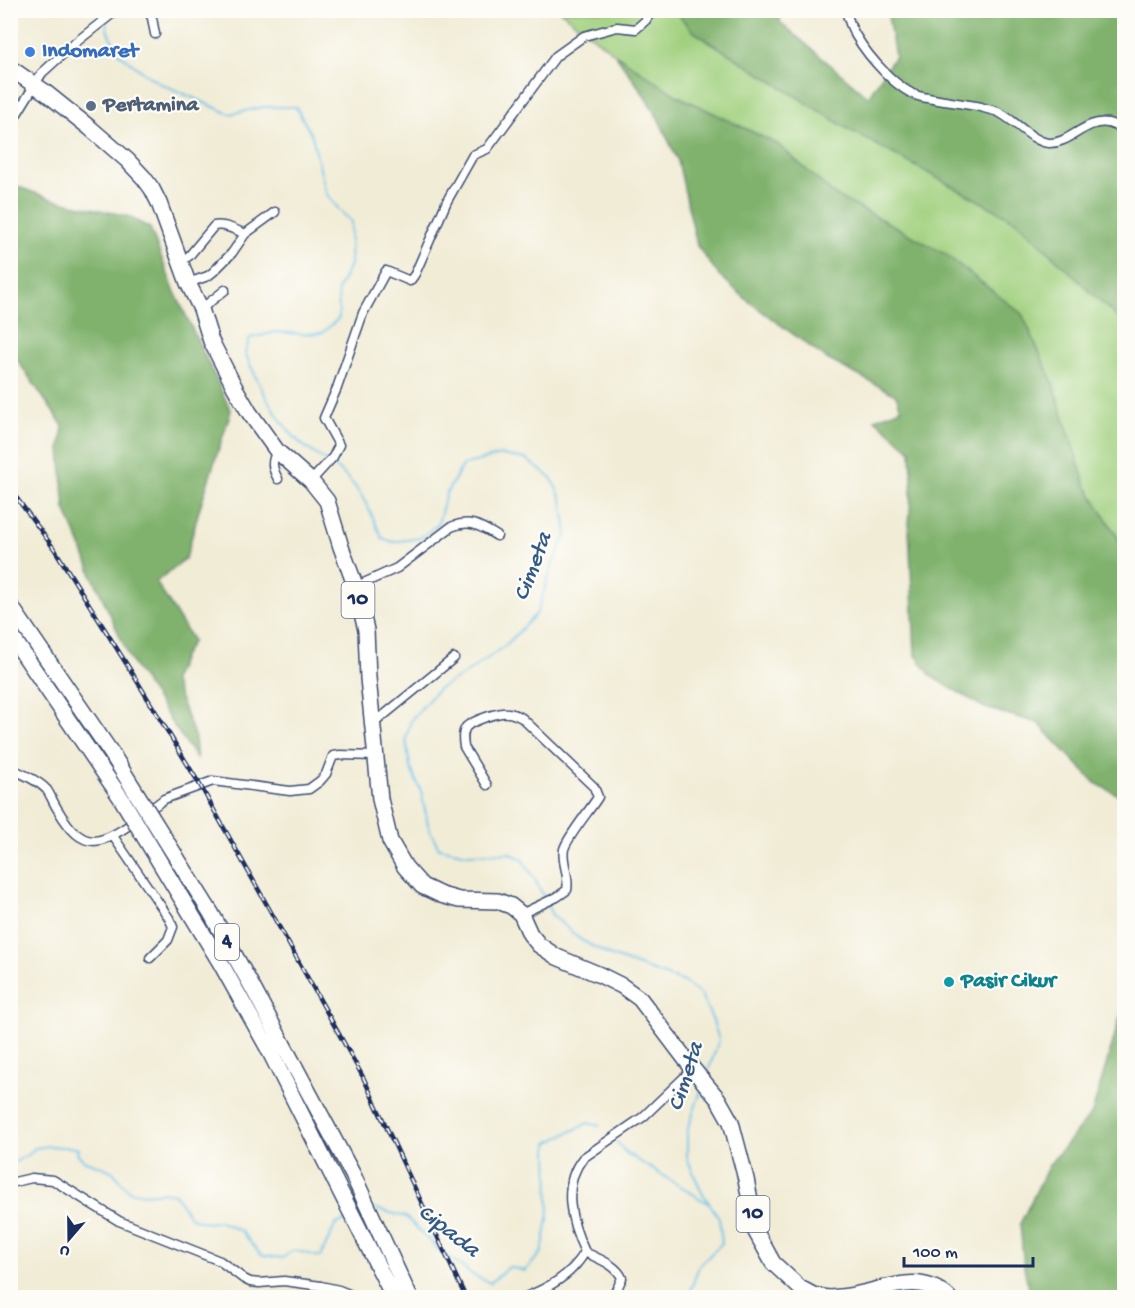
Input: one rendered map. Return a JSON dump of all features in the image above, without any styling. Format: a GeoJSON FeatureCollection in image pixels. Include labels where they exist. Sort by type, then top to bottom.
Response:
{"type":"FeatureCollection","features":[{"type":"Feature","properties":{"kind":"highway","name":"10"},"geometry":{"type":"LineString","coordinates":[[10,68],[90,128],[144,178],[159,202],[188,283],[201,309],[211,341],[235,388],[277,451],[311,481],[327,501],[356,587],[366,630],[368,678],[380,799],[390,841],[405,867],[422,886],[441,895],[459,900],[498,901],[527,911],[530,934],[539,945],[557,957],[622,986],[640,999],[718,1099],[731,1122],[746,1179],[756,1232],[773,1263],[800,1288],[829,1298],[854,1295],[906,1283],[926,1285],[941,1290],[949,1298]]}},
{"type":"Feature","properties":{"kind":"highway","name":"4"},"geometry":{"type":"LineString","coordinates":[[10,605],[112,754],[211,914],[353,1175],[411,1298]]}},
{"type":"Feature","properties":{"kind":"highway","name":"4"},"geometry":{"type":"LineString","coordinates":[[10,634],[122,798],[220,962],[268,1048],[394,1298]]}},
{"type":"Feature","properties":{"kind":"street"},"geometry":{"type":"LineString","coordinates":[[148,10],[155,34]]}},
{"type":"Feature","properties":{"kind":"street"},"geometry":{"type":"LineString","coordinates":[[311,481],[333,457],[339,445],[324,418],[363,313],[386,271],[410,280],[415,274],[447,201],[473,155],[487,149],[556,56],[584,36],[617,27],[636,29],[646,20],[652,10]]}},
{"type":"Feature","properties":{"kind":"street"},"geometry":{"type":"LineString","coordinates":[[846,10],[854,34],[865,51],[898,85],[919,96],[997,111],[1040,141],[1050,143],[1062,141],[1095,123],[1109,123],[1125,130]]}},
{"type":"Feature","properties":{"kind":"street"},"geometry":{"type":"LineString","coordinates":[[10,125],[42,73],[114,13]]}},
{"type":"Feature","properties":{"kind":"street"},"geometry":{"type":"LineString","coordinates":[[188,283],[213,272],[232,253],[245,234],[275,212]]}},
{"type":"Feature","properties":{"kind":"street"},"geometry":{"type":"LineString","coordinates":[[180,262],[189,256],[214,226],[219,225],[245,234]]}},
{"type":"Feature","properties":{"kind":"street"},"geometry":{"type":"LineString","coordinates":[[201,309],[225,290]]}},
{"type":"Feature","properties":{"kind":"street"},"geometry":{"type":"LineString","coordinates":[[277,451],[272,465],[278,479]]}},
{"type":"Feature","properties":{"kind":"street"},"geometry":{"type":"LineString","coordinates":[[356,587],[398,568],[451,527],[460,523],[474,524],[497,536]]}},
{"type":"Feature","properties":{"kind":"street"},"geometry":{"type":"LineString","coordinates":[[374,724],[454,658]]}},
{"type":"Feature","properties":{"kind":"street"},"geometry":{"type":"LineString","coordinates":[[487,785],[464,747],[464,734],[471,723],[499,713],[510,712],[522,718],[594,787],[597,797],[564,849],[567,890],[527,911]]}},
{"type":"Feature","properties":{"kind":"street"},"geometry":{"type":"LineString","coordinates":[[10,768],[41,784],[71,829],[81,838],[100,841],[112,836],[164,799],[213,781],[290,790],[309,789],[326,774],[333,756],[375,756]]}},
{"type":"Feature","properties":{"kind":"street"},"geometry":{"type":"LineString","coordinates":[[112,836],[173,927],[168,940],[150,958]]}},
{"type":"Feature","properties":{"kind":"street"},"geometry":{"type":"LineString","coordinates":[[610,1298],[622,1278],[615,1268],[585,1252],[575,1229],[571,1207],[572,1177],[583,1158],[643,1117],[697,1073]]}},
{"type":"Feature","properties":{"kind":"street"},"geometry":{"type":"LineString","coordinates":[[10,1183],[32,1178],[53,1180],[119,1221],[220,1261],[250,1282],[284,1281],[321,1286],[359,1298]]}},
{"type":"Feature","properties":{"kind":"street"},"geometry":{"type":"LineString","coordinates":[[523,1298],[560,1280],[579,1262],[585,1252]]}},
{"type":"Feature","properties":{"kind":"green space"},"geometry":{"type":"Polygon","coordinates":[[[560,11],[675,11],[694,32],[848,129],[1016,221],[1115,314],[1124,324],[1124,548],[1085,484],[1052,381],[1022,314],[896,227],[836,196],[777,144],[676,95],[615,54],[560,11]]]}},
{"type":"Feature","properties":{"kind":"green space"},"geometry":{"type":"Polygon","coordinates":[[[675,11],[781,11],[780,22],[868,97],[895,56],[887,11],[1124,11],[1124,324],[1016,221],[848,129],[694,32],[675,11]]]}},
{"type":"Feature","properties":{"kind":"green space"},"geometry":{"type":"Polygon","coordinates":[[[615,54],[676,95],[777,144],[836,196],[945,254],[1022,314],[1052,381],[1085,484],[1124,548],[1124,798],[1095,783],[1038,723],[985,708],[932,677],[915,654],[909,527],[911,451],[875,419],[901,409],[896,395],[827,359],[748,301],[719,275],[697,246],[678,161],[658,118],[615,54]]]}},
{"type":"Feature","properties":{"kind":"green space"},"geometry":{"type":"Polygon","coordinates":[[[10,184],[55,200],[127,216],[150,228],[173,288],[231,411],[186,558],[156,582],[193,641],[173,680],[195,738],[197,760],[132,663],[65,509],[60,450],[63,426],[11,351],[10,184]]]}},
{"type":"Feature","properties":{"kind":"green space"},"geometry":{"type":"Polygon","coordinates":[[[1124,1004],[1124,1297],[1031,1297],[1024,1268],[1020,1224],[1049,1165],[1092,1113],[1124,1004]]]}},
{"type":"Feature","properties":{"kind":"waterway","name":"Cimeta"},"geometry":{"type":"LineString","coordinates":[[10,12],[22,10]]}},
{"type":"Feature","properties":{"kind":"waterway","name":"Cimeta"},"geometry":{"type":"LineString","coordinates":[[106,22],[108,32],[119,53],[159,83],[230,114],[264,107],[296,107],[312,136],[326,193],[351,221],[350,265],[338,290],[339,318],[322,333],[276,332],[250,338],[245,353],[262,389],[282,422],[299,442],[326,461]]}},
{"type":"Feature","properties":{"kind":"waterway","name":"Cimeta"},"geometry":{"type":"LineString","coordinates":[[331,464],[341,471],[356,488],[368,506],[382,538],[393,542],[420,538],[438,524],[446,494],[463,465],[501,455],[526,459],[552,479],[562,500],[567,533],[553,563],[537,613],[506,645],[465,674],[438,689],[411,720],[406,739],[410,767],[421,791],[429,829],[439,848],[467,854],[510,853],[522,859],[545,899]]}},
{"type":"Feature","properties":{"kind":"waterway","name":"Cimeta"},"geometry":{"type":"LineString","coordinates":[[547,905],[552,915],[581,940],[611,956],[684,982],[701,995],[719,1040],[706,1077]]}},
{"type":"Feature","properties":{"kind":"waterway","name":"Cimeta"},"geometry":{"type":"LineString","coordinates":[[688,1298],[699,1266],[722,1243],[719,1218],[701,1191],[687,1158],[687,1131],[702,1088]]}},
{"type":"Feature","properties":{"kind":"waterway","name":"Cipada"},"geometry":{"type":"LineString","coordinates":[[376,1209],[406,1217],[439,1250],[473,1275],[490,1283],[509,1267],[525,1271],[542,1252],[549,1214],[548,1143],[588,1123],[600,1126]]}},
{"type":"Feature","properties":{"kind":"waterway","name":"Cipada"},"geometry":{"type":"LineString","coordinates":[[617,1142],[626,1153],[709,1204]]}},
{"type":"Feature","properties":{"kind":"waterway","name":"Cipada"},"geometry":{"type":"LineString","coordinates":[[10,1165],[35,1148],[49,1146],[78,1148],[77,1153],[83,1160],[113,1172],[129,1191],[144,1194],[164,1192],[175,1194],[191,1218],[207,1223],[218,1221],[241,1231],[261,1255],[282,1258],[294,1250],[320,1257],[336,1224],[348,1220]]}},
{"type":"Feature","properties":{"kind":"railway"},"geometry":{"type":"LineString","coordinates":[[10,489],[55,550],[200,785],[363,1077],[466,1298]]}},
{"type":"Feature","properties":{"kind":"place","name":"Indomaret"},"geometry":{"type":"Point","coordinates":[30,52]}},
{"type":"Feature","properties":{"kind":"place","name":"Pertamina"},"geometry":{"type":"Point","coordinates":[91,106]}},
{"type":"Feature","properties":{"kind":"place","name":"Pasir Cikur"},"geometry":{"type":"Point","coordinates":[949,982]}}]}
